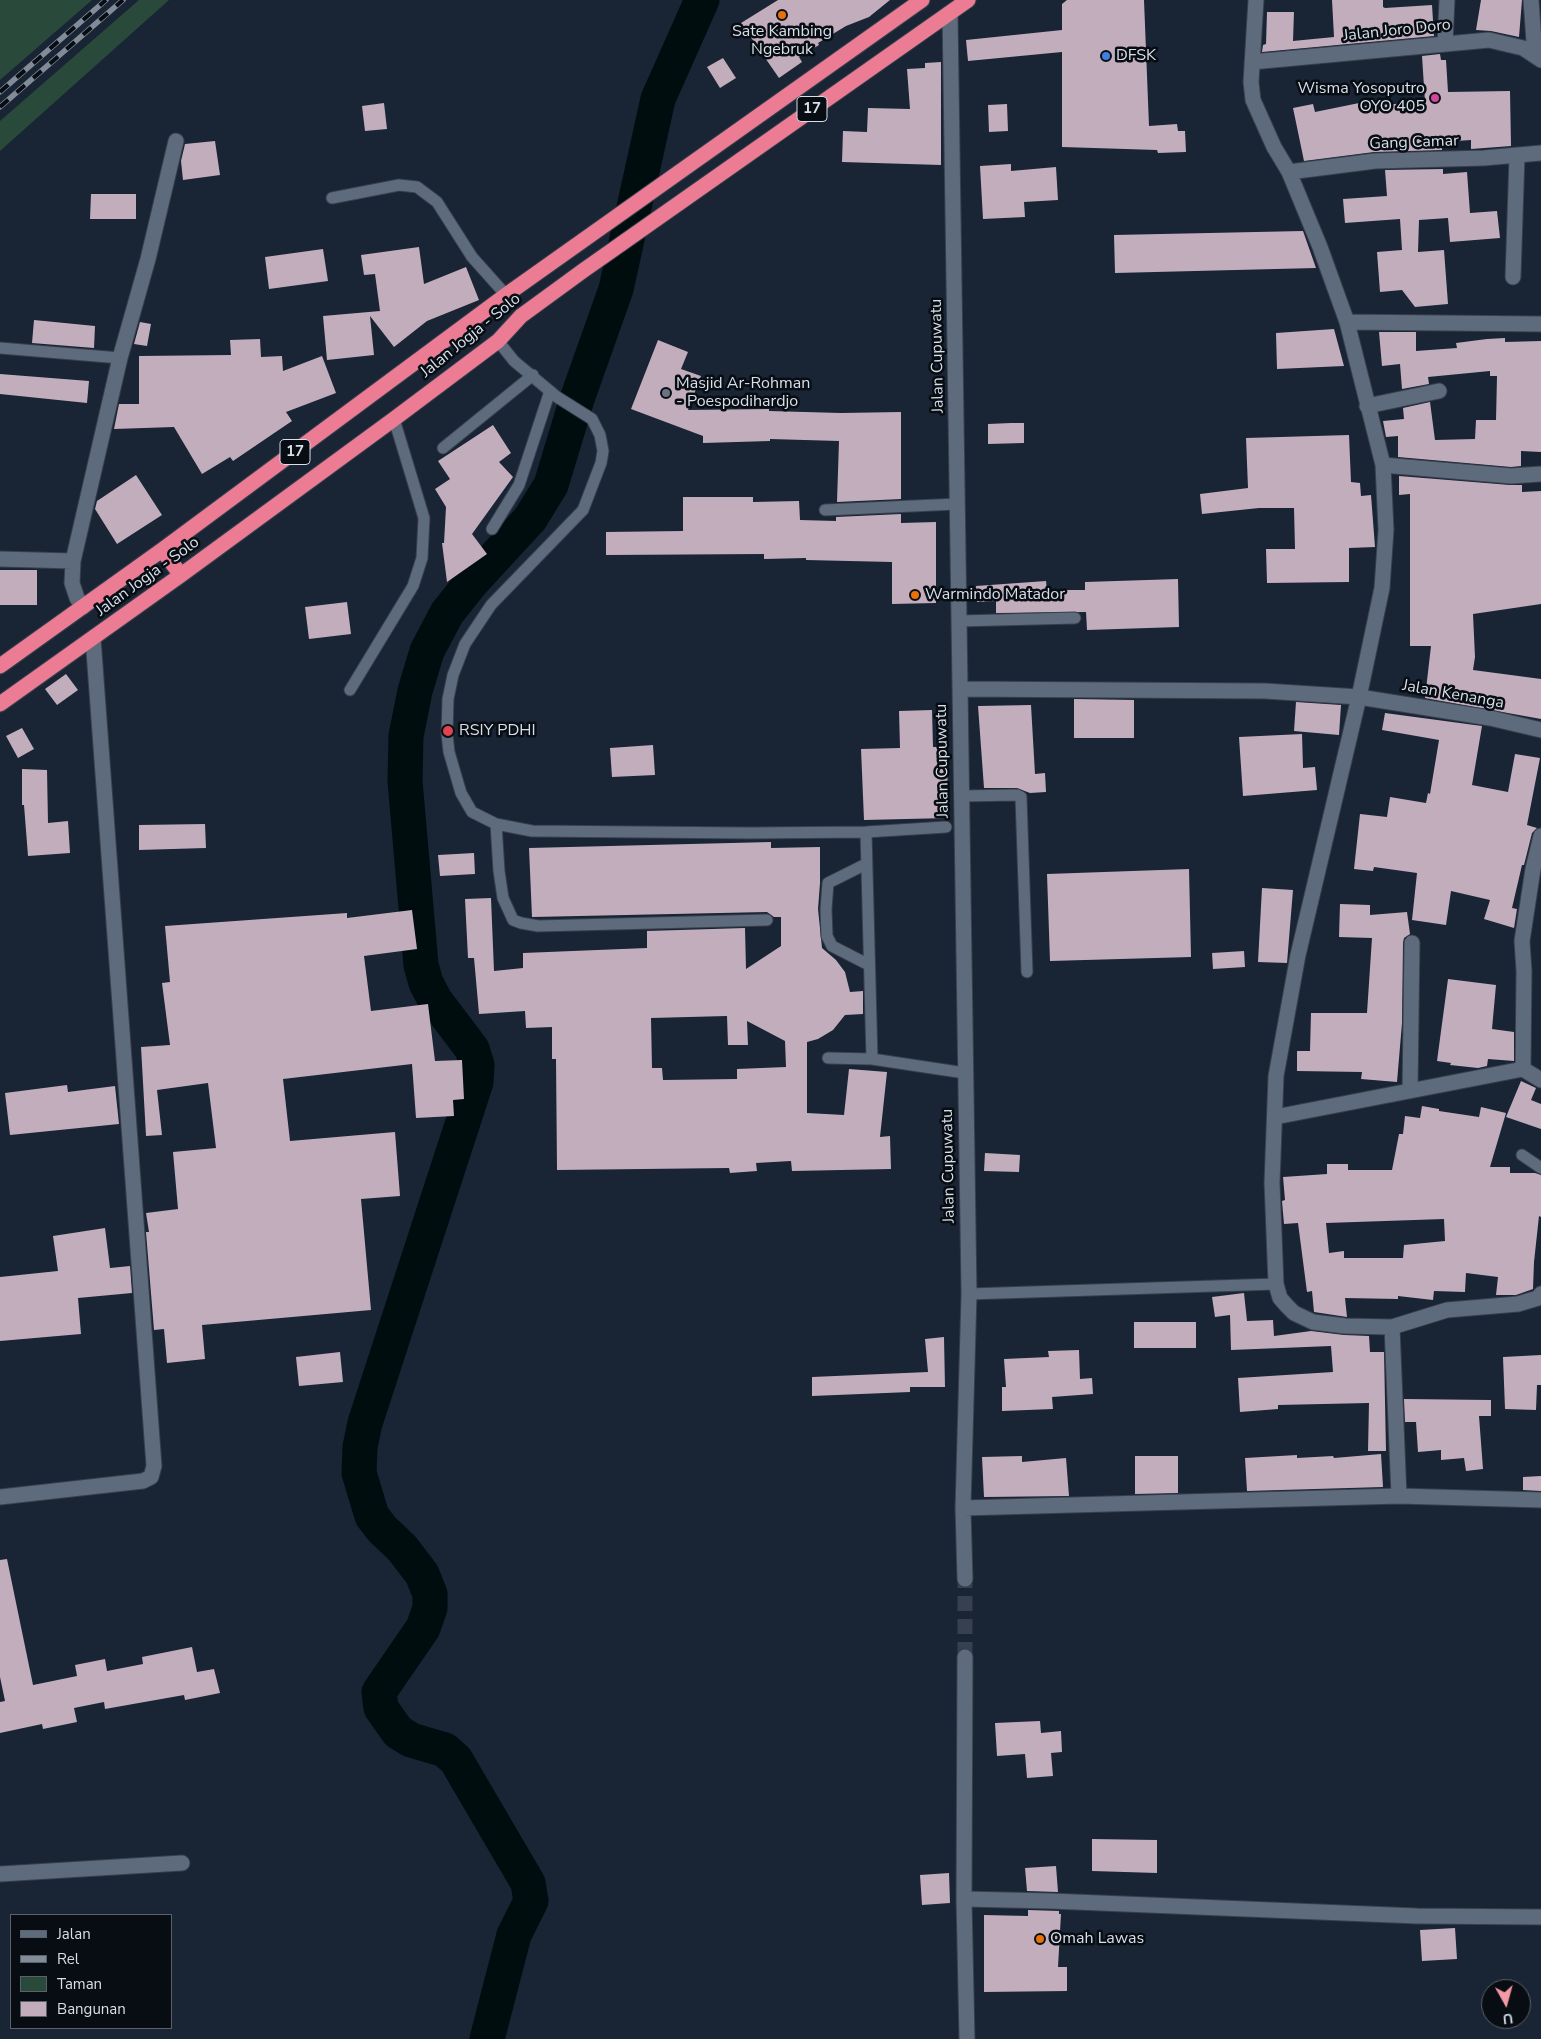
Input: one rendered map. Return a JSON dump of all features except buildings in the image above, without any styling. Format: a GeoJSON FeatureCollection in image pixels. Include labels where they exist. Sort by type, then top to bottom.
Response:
{"type":"FeatureCollection","features":[{"type":"Feature","properties":{"kind":"highway","name":"Jalan Jogja - Solo"},"geometry":{"type":"LineString","coordinates":[[0,666],[162,550],[506,295],[922,0]]}},
{"type":"Feature","properties":{"kind":"highway","name":"Jalan Jogja - Solo"},"geometry":{"type":"LineString","coordinates":[[0,704],[394,420],[498,341],[521,316],[584,270],[968,0]]}},
{"type":"Feature","properties":{"kind":"highway"},"geometry":{"type":"LineString","coordinates":[[162,550],[181,575]]}},
{"type":"Feature","properties":{"kind":"street"},"geometry":{"type":"LineString","coordinates":[[1256,0],[1250,82],[1253,100],[1261,121],[1289,172],[1320,247],[1346,322],[1383,465],[1386,530],[1382,588],[1359,697],[1298,955],[1276,1076],[1272,1183],[1276,1284],[1280,1298],[1294,1313],[1313,1322],[1345,1326],[1392,1327],[1447,1310],[1518,1304],[1538,1298],[1541,1294]]}},
{"type":"Feature","properties":{"kind":"street"},"geometry":{"type":"LineString","coordinates":[[1444,44],[1447,0]]}},
{"type":"Feature","properties":{"kind":"street"},"geometry":{"type":"LineString","coordinates":[[1531,0],[1538,58]]}},
{"type":"Feature","properties":{"kind":"street","name":"Jalan Cupuwatu"},"geometry":{"type":"LineString","coordinates":[[950,13],[969,1294],[963,1508],[965,1579]]}},
{"type":"Feature","properties":{"kind":"street","name":"Jalan Joro Doro"},"geometry":{"type":"LineString","coordinates":[[1252,62],[1489,40],[1523,48],[1538,58]]}},
{"type":"Feature","properties":{"kind":"street"},"geometry":{"type":"LineString","coordinates":[[83,607],[77,598],[72,583],[73,561],[120,358],[148,258],[176,141]]}},
{"type":"Feature","properties":{"kind":"street","name":"Gang Camar"},"geometry":{"type":"LineString","coordinates":[[1289,172],[1375,161],[1518,156],[1541,153]]}},
{"type":"Feature","properties":{"kind":"street"},"geometry":{"type":"LineString","coordinates":[[1513,277],[1518,156]]}},
{"type":"Feature","properties":{"kind":"street"},"geometry":{"type":"LineString","coordinates":[[1346,322],[1541,324]]}},
{"type":"Feature","properties":{"kind":"street"},"geometry":{"type":"LineString","coordinates":[[1368,406],[1439,391]]}},
{"type":"Feature","properties":{"kind":"street"},"geometry":{"type":"LineString","coordinates":[[1383,465],[1511,476],[1541,474]]}},
{"type":"Feature","properties":{"kind":"street"},"geometry":{"type":"LineString","coordinates":[[0,559],[73,561]]}},
{"type":"Feature","properties":{"kind":"street"},"geometry":{"type":"LineString","coordinates":[[0,1497],[143,1481],[151,1477],[154,1466],[93,638]]}},
{"type":"Feature","properties":{"kind":"street","name":"Jalan Kenanga"},"geometry":{"type":"LineString","coordinates":[[960,689],[1265,691],[1359,697],[1490,718],[1541,730]]}},
{"type":"Feature","properties":{"kind":"street"},"geometry":{"type":"LineString","coordinates":[[1523,1069],[1524,971],[1522,941],[1533,869],[1541,836]]}},
{"type":"Feature","properties":{"kind":"street"},"geometry":{"type":"LineString","coordinates":[[1410,1091],[1412,943]]}},
{"type":"Feature","properties":{"kind":"street"},"geometry":{"type":"LineString","coordinates":[[1275,1118],[1523,1069],[1541,1080]]}},
{"type":"Feature","properties":{"kind":"street"},"geometry":{"type":"LineString","coordinates":[[1392,1327],[1399,1496]]}},
{"type":"Feature","properties":{"kind":"street"},"geometry":{"type":"LineString","coordinates":[[963,1508],[1399,1496],[1541,1500]]}},
{"type":"Feature","properties":{"kind":"street"},"geometry":{"type":"LineString","coordinates":[[965,1657],[964,1899],[967,2039]]}},
{"type":"Feature","properties":{"kind":"street"},"geometry":{"type":"LineString","coordinates":[[0,1874],[182,1864]]}},
{"type":"Feature","properties":{"kind":"street"},"geometry":{"type":"LineString","coordinates":[[964,1899],[1417,1916],[1541,1917]]}},
{"type":"Feature","properties":{"kind":"lane"},"geometry":{"type":"LineString","coordinates":[[332,198],[399,185],[417,188],[437,202],[472,257],[506,295]]}},
{"type":"Feature","properties":{"kind":"lane"},"geometry":{"type":"LineString","coordinates":[[498,341],[514,360],[553,394],[592,419],[600,435],[603,450],[601,463],[583,510],[491,604],[465,644],[453,675],[448,699],[447,734],[449,752],[461,793],[472,812],[496,824],[532,831],[749,833],[866,832],[946,828]]}},
{"type":"Feature","properties":{"kind":"lane"},"geometry":{"type":"LineString","coordinates":[[0,348],[120,358]]}},
{"type":"Feature","properties":{"kind":"lane"},"geometry":{"type":"LineString","coordinates":[[442,448],[533,375]]}},
{"type":"Feature","properties":{"kind":"lane"},"geometry":{"type":"LineString","coordinates":[[492,529],[520,485],[553,394]]}},
{"type":"Feature","properties":{"kind":"lane"},"geometry":{"type":"LineString","coordinates":[[350,690],[412,586],[422,558],[424,518],[394,420]]}},
{"type":"Feature","properties":{"kind":"lane"},"geometry":{"type":"LineString","coordinates":[[825,510],[957,504]]}},
{"type":"Feature","properties":{"kind":"lane"},"geometry":{"type":"LineString","coordinates":[[959,621],[1075,618]]}},
{"type":"Feature","properties":{"kind":"lane"},"geometry":{"type":"LineString","coordinates":[[962,796],[1017,794],[1021,797],[1027,972]]}},
{"type":"Feature","properties":{"kind":"lane"},"geometry":{"type":"LineString","coordinates":[[496,824],[503,898],[513,920],[521,924],[538,926],[767,920]]}},
{"type":"Feature","properties":{"kind":"lane"},"geometry":{"type":"LineString","coordinates":[[866,832],[872,1059]]}},
{"type":"Feature","properties":{"kind":"lane"},"geometry":{"type":"LineString","coordinates":[[866,864],[828,883],[826,909],[827,936],[832,946],[869,964]]}},
{"type":"Feature","properties":{"kind":"lane"},"geometry":{"type":"LineString","coordinates":[[828,1058],[872,1059],[965,1073]]}},
{"type":"Feature","properties":{"kind":"lane"},"geometry":{"type":"LineString","coordinates":[[1522,1156],[1541,1168]]}},
{"type":"Feature","properties":{"kind":"lane"},"geometry":{"type":"LineString","coordinates":[[969,1294],[1276,1284]]}},
{"type":"Feature","properties":{"kind":"green space"},"geometry":{"type":"Polygon","coordinates":[[[0,0],[92,0],[0,80],[0,0]]]}},
{"type":"Feature","properties":{"kind":"green space"},"geometry":{"type":"Polygon","coordinates":[[[139,0],[169,0],[0,151],[0,121],[139,0]]]}},
{"type":"Feature","properties":{"kind":"waterway"},"geometry":{"type":"LineString","coordinates":[[487,2039],[514,1935],[531,1901],[528,1883],[456,1760],[445,1750],[411,1740],[398,1732],[381,1708],[379,1692],[423,1628],[430,1608],[430,1594],[422,1574],[402,1548],[382,1529],[372,1516],[359,1473],[360,1447],[365,1423],[476,1082],[477,1065],[472,1049],[435,1000],[426,983],[421,965],[405,781],[406,736],[415,691],[427,651],[447,613],[471,583],[530,519],[551,485],[577,399],[616,289],[658,99],[702,0]]}},
{"type":"Feature","properties":{"kind":"tunnel"},"geometry":{"type":"LineString","coordinates":[[965,1579],[965,1657]]}},
{"type":"Feature","properties":{"kind":"railway"},"geometry":{"type":"LineString","coordinates":[[0,92],[106,0]]}},
{"type":"Feature","properties":{"kind":"railway"},"geometry":{"type":"LineString","coordinates":[[0,107],[123,0]]}},
{"type":"Feature","properties":{"kind":"place","name":"Sate Kambing Ngebruk"},"geometry":{"type":"Point","coordinates":[782,15]}},
{"type":"Feature","properties":{"kind":"place","name":"DFSK"},"geometry":{"type":"Point","coordinates":[1106,56]}},
{"type":"Feature","properties":{"kind":"place","name":"Wisma Yosoputro OYO 405"},"geometry":{"type":"Point","coordinates":[1435,98]}},
{"type":"Feature","properties":{"kind":"place","name":"Masjid Ar-Rohman - Poespodihardjo"},"geometry":{"type":"Point","coordinates":[666,393]}},
{"type":"Feature","properties":{"kind":"place","name":"Warmindo Matador"},"geometry":{"type":"Point","coordinates":[915,595]}},
{"type":"Feature","properties":{"kind":"place","name":"RSIY PDHI"},"geometry":{"type":"Point","coordinates":[448,731]}},
{"type":"Feature","properties":{"kind":"place","name":"Omah Lawas"},"geometry":{"type":"Point","coordinates":[1040,1939]}}]}
